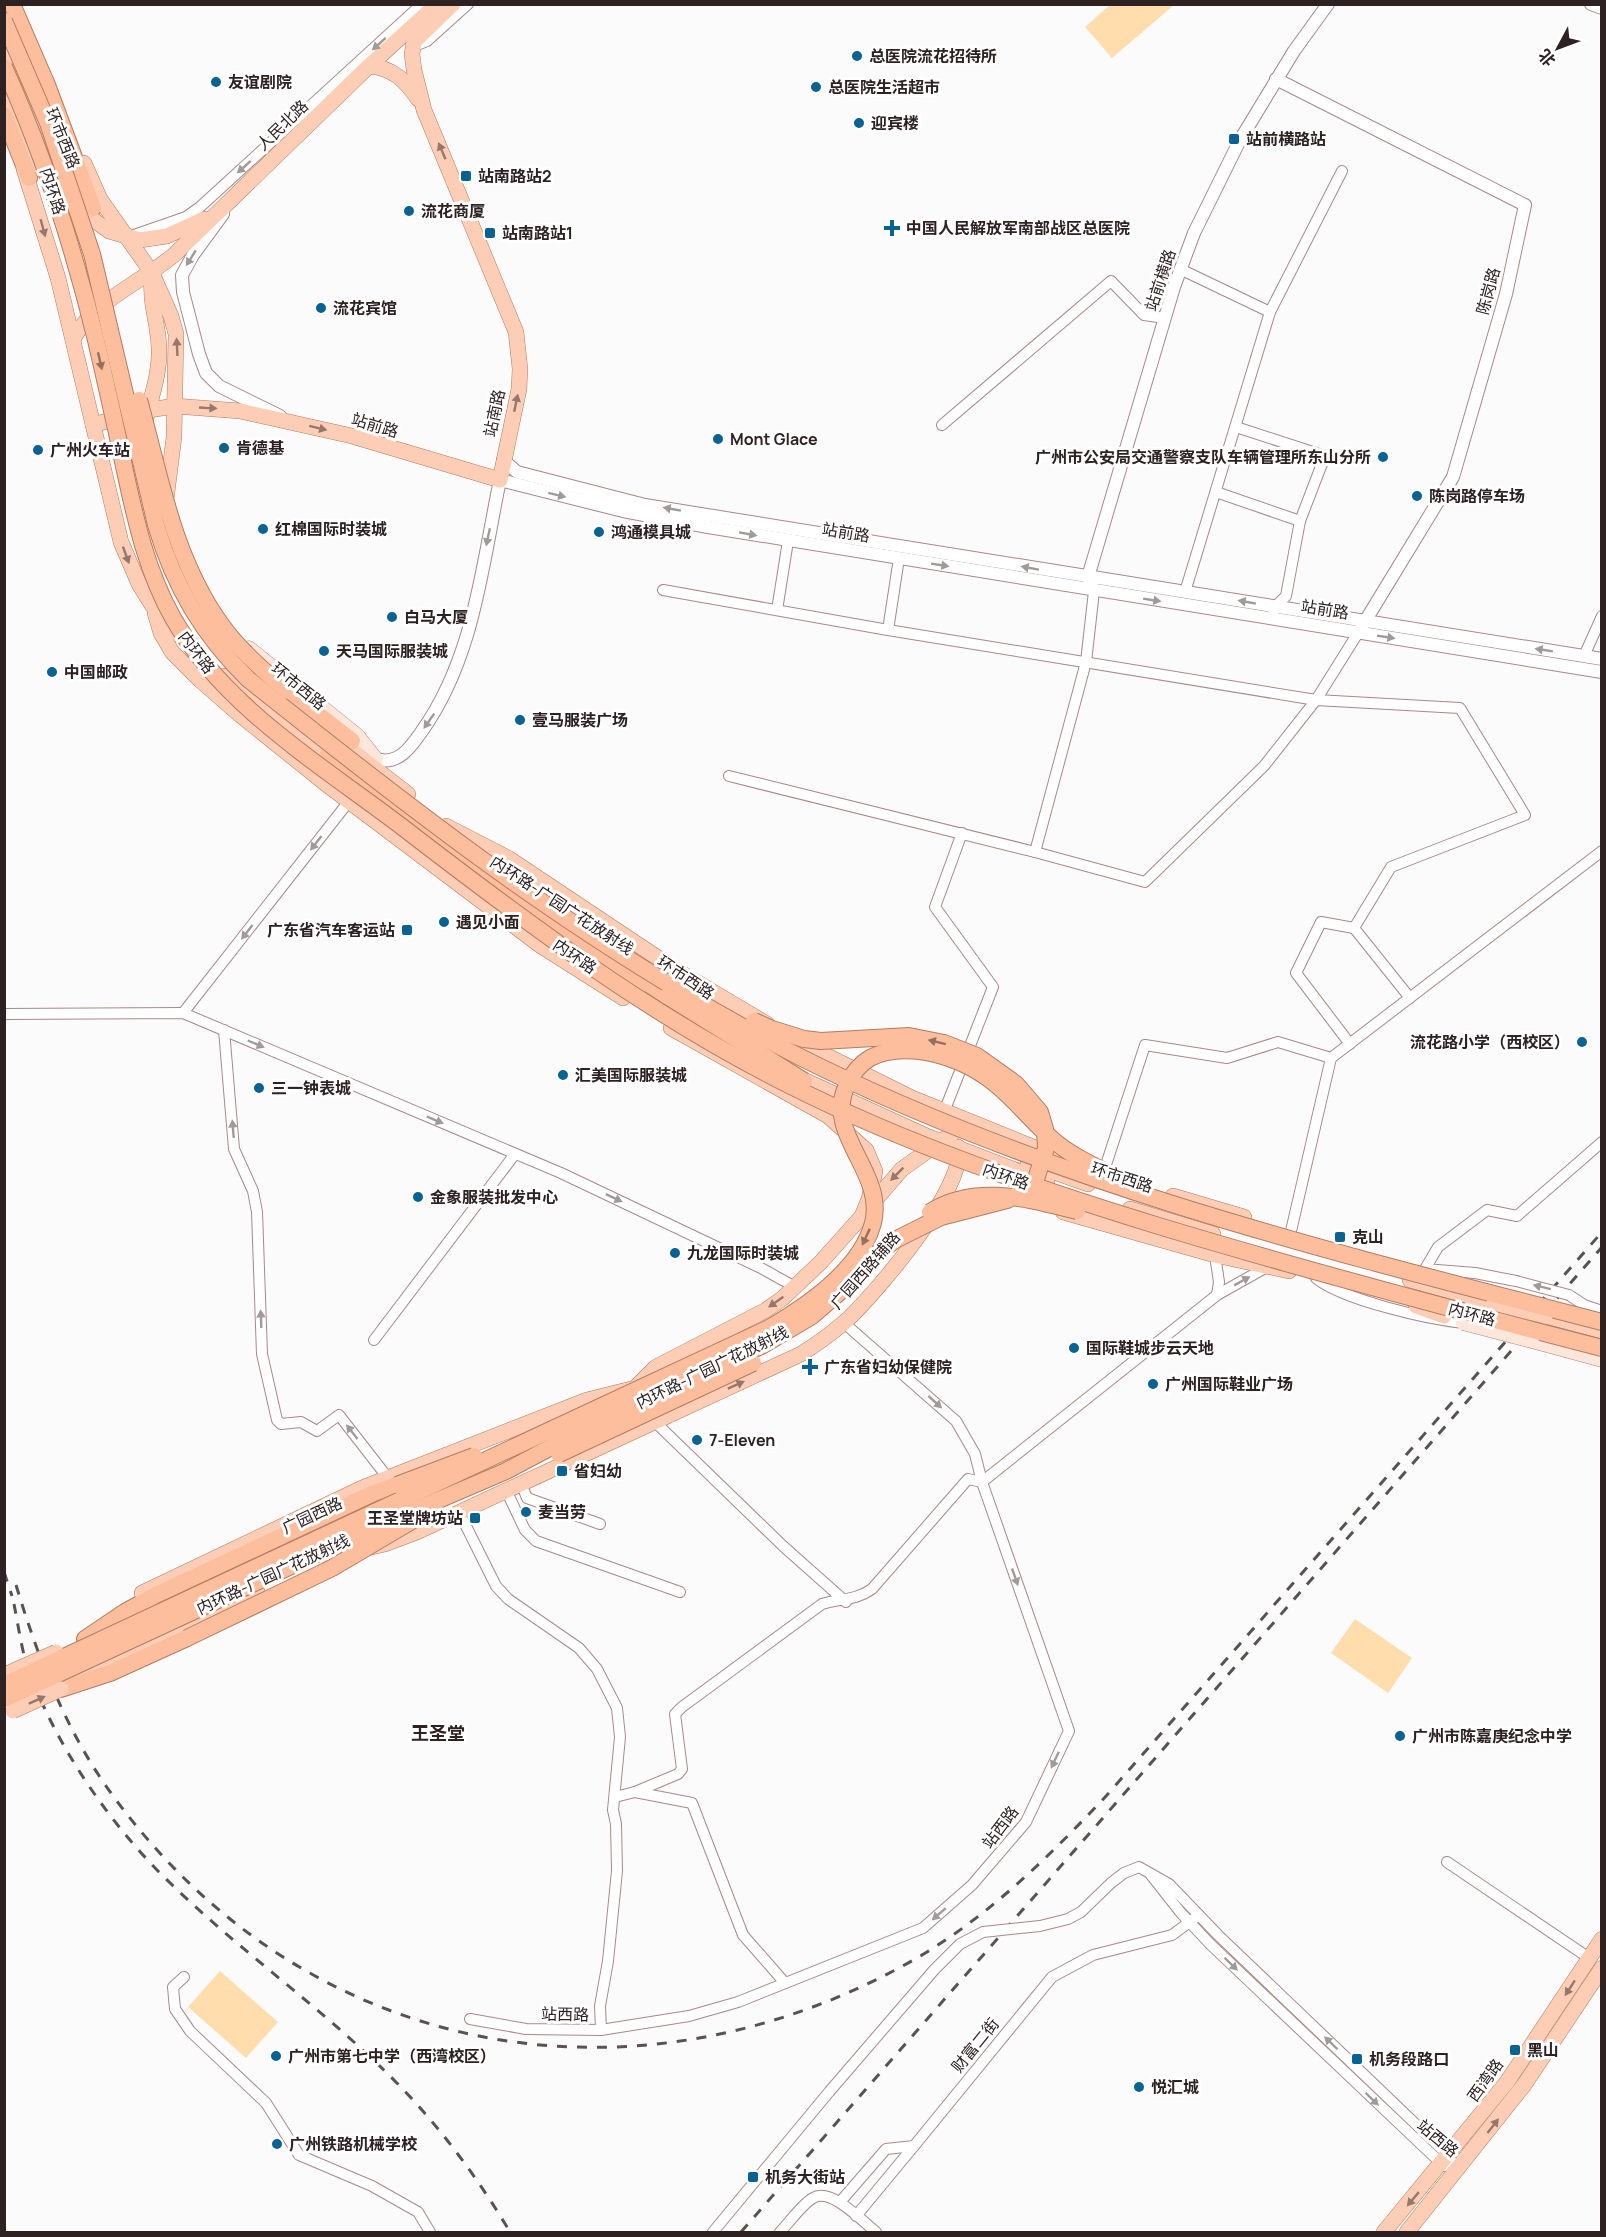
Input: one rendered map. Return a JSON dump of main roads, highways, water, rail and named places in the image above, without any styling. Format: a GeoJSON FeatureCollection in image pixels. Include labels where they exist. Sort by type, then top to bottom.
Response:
{"type":"FeatureCollection","features":[{"type":"Feature","properties":{"kind":"highway"},"geometry":{"type":"LineString","coordinates":[[12,4],[37,61],[93,208]]}},
{"type":"Feature","properties":{"kind":"highway","name":"内环路"},"geometry":{"type":"LineString","coordinates":[[4,21],[59,155],[102,289],[156,525],[170,567],[193,613],[218,647],[248,679],[402,795],[491,868],[567,921],[671,986],[827,1070],[974,1133],[1163,1200],[1350,1255],[1602,1322]]}},
{"type":"Feature","properties":{"kind":"highway","name":"内环路"},"geometry":{"type":"LineString","coordinates":[[4,67],[34,135],[71,248],[95,337],[139,535],[152,576],[175,622],[208,668],[238,698],[287,739],[514,914],[582,962],[783,1083],[942,1141],[1058,1194],[1322,1273],[1602,1348]]}},
{"type":"Feature","properties":{"kind":"highway"},"geometry":{"type":"LineString","coordinates":[[4,115],[29,178]]}},
{"type":"Feature","properties":{"kind":"highway"},"geometry":{"type":"LineString","coordinates":[[102,289],[139,400],[173,526],[192,574],[211,609],[232,639],[288,691],[352,741]]}},
{"type":"Feature","properties":{"kind":"highway"},"geometry":{"type":"LineString","coordinates":[[327,756],[443,833],[563,930],[742,1045],[813,1086],[942,1141]]}},
{"type":"Feature","properties":{"kind":"highway","name":"内环路-广园广花放射线"},"geometry":{"type":"LineString","coordinates":[[7,1708],[370,1529],[507,1471],[589,1427],[780,1336],[825,1305],[883,1248],[913,1229],[954,1212],[992,1205],[1021,1193],[1036,1179],[1041,1170],[1046,1148],[1045,1129],[1040,1112],[1016,1084],[1000,1070],[962,1049],[909,1036],[877,1036],[821,1041],[804,1039],[756,1022],[629,949],[402,795]]}},
{"type":"Feature","properties":{"kind":"highway","name":"内环路-广园广花放射线"},"geometry":{"type":"LineString","coordinates":[[4,1685],[769,1328],[803,1306],[833,1280],[862,1246],[873,1224],[875,1203],[869,1179],[841,1115],[842,1096],[848,1082],[868,1059],[893,1050],[924,1053],[959,1062]]}},
{"type":"Feature","properties":{"kind":"highway","name":"内环路"},"geometry":{"type":"LineString","coordinates":[[959,1062],[999,1086],[1065,1149],[1163,1200]]}},
{"type":"Feature","properties":{"kind":"highway"},"geometry":{"type":"LineString","coordinates":[[507,1471],[583,1443],[780,1349],[825,1319],[845,1302],[921,1218],[944,1204],[962,1197],[991,1195],[1026,1199],[1322,1273]]}},
{"type":"Feature","properties":{"kind":"highway"},"geometry":{"type":"LineString","coordinates":[[85,1639],[125,1612],[193,1577],[374,1493],[579,1416]]}},
{"type":"Feature","properties":{"kind":"highway"},"geometry":{"type":"LineString","coordinates":[[62,1689],[110,1673],[332,1568],[457,1493]]}},
{"type":"Feature","properties":{"kind":"main road"},"geometry":{"type":"LineString","coordinates":[[21,4],[95,188],[125,237]]}},
{"type":"Feature","properties":{"kind":"main road","name":"人民北路"},"geometry":{"type":"LineString","coordinates":[[73,339],[101,306],[152,273],[237,193],[307,118],[437,4]]}},
{"type":"Feature","properties":{"kind":"main road","name":"站南路"},"geometry":{"type":"LineString","coordinates":[[453,4],[420,35],[412,48],[423,106],[516,332],[520,369],[519,389],[500,480]]}},
{"type":"Feature","properties":{"kind":"main road"},"geometry":{"type":"LineString","coordinates":[[4,6],[77,182],[93,208]]}},
{"type":"Feature","properties":{"kind":"main road","name":"环市西路"},"geometry":{"type":"LineString","coordinates":[[4,45],[56,174],[88,216],[109,231],[125,237],[152,273],[171,316],[176,334],[175,406],[174,437],[165,514],[170,544],[183,579],[204,617],[257,676],[402,795],[443,833],[493,864],[676,993],[731,1027],[797,1062],[933,1113],[942,1141]]}},
{"type":"Feature","properties":{"kind":"main road"},"geometry":{"type":"LineString","coordinates":[[369,66],[387,69],[403,79],[423,106]]}},
{"type":"Feature","properties":{"kind":"main road"},"geometry":{"type":"LineString","coordinates":[[4,92],[25,141],[29,178]]}},
{"type":"Feature","properties":{"kind":"main road","name":"环市西路"},"geometry":{"type":"LineString","coordinates":[[4,132],[29,178],[58,278],[110,500],[127,558],[153,605],[178,637],[459,863],[613,970],[706,1027],[818,1088],[942,1141],[1066,1183],[1140,1212],[1213,1234],[1322,1273],[1406,1291],[1489,1301],[1547,1312],[1602,1331]]}},
{"type":"Feature","properties":{"kind":"main road"},"geometry":{"type":"LineString","coordinates":[[56,174],[125,237],[152,240],[215,214]]}},
{"type":"Feature","properties":{"kind":"main road"},"geometry":{"type":"LineString","coordinates":[[56,174],[82,263],[82,273],[74,283],[63,284],[58,278]]}},
{"type":"Feature","properties":{"kind":"main road"},"geometry":{"type":"LineString","coordinates":[[152,273],[150,303],[159,350],[156,379],[135,468],[139,508],[145,534],[169,595],[181,662],[223,701],[326,784],[541,946],[695,1043],[828,1116],[866,1149],[875,1171],[862,1216]]}},
{"type":"Feature","properties":{"kind":"main road","name":"站前路"},"geometry":{"type":"LineString","coordinates":[[93,425],[148,410],[175,406],[240,411],[293,422],[500,480]]}},
{"type":"Feature","properties":{"kind":"main road"},"geometry":{"type":"LineString","coordinates":[[105,475],[135,468]]}},
{"type":"Feature","properties":{"kind":"main road"},"geometry":{"type":"LineString","coordinates":[[105,475],[139,508]]}},
{"type":"Feature","properties":{"kind":"main road"},"geometry":{"type":"LineString","coordinates":[[110,500],[145,534]]}},
{"type":"Feature","properties":{"kind":"main road"},"geometry":{"type":"LineString","coordinates":[[194,600],[358,736],[402,795]]}},
{"type":"Feature","properties":{"kind":"main road"},"geometry":{"type":"LineString","coordinates":[[178,637],[204,617]]}},
{"type":"Feature","properties":{"kind":"main road"},"geometry":{"type":"LineString","coordinates":[[352,741],[376,759]]}},
{"type":"Feature","properties":{"kind":"main road"},"geometry":{"type":"LineString","coordinates":[[443,833],[502,854],[647,951],[742,1010],[933,1113],[959,1118],[1103,1174],[1425,1269],[1489,1301],[1522,1303],[1547,1312],[1574,1309],[1602,1313]]}},
{"type":"Feature","properties":{"kind":"main road"},"geometry":{"type":"LineString","coordinates":[[638,965],[647,951]]}},
{"type":"Feature","properties":{"kind":"main road"},"geometry":{"type":"LineString","coordinates":[[731,1027],[742,1010]]}},
{"type":"Feature","properties":{"kind":"main road"},"geometry":{"type":"LineString","coordinates":[[695,1043],[706,1027]]}},
{"type":"Feature","properties":{"kind":"main road"},"geometry":{"type":"LineString","coordinates":[[85,1639],[115,1612],[143,1593],[388,1478],[587,1400],[635,1388],[656,1367],[766,1310],[795,1287],[862,1216],[902,1169],[942,1141],[959,1118]]}},
{"type":"Feature","properties":{"kind":"main road","name":"广园西路辅路"},"geometry":{"type":"LineString","coordinates":[[328,1557],[386,1545],[792,1359],[844,1323],[909,1249],[952,1183],[960,1162],[959,1148],[942,1141]]}},
{"type":"Feature","properties":{"kind":"main road","name":"环市西路"},"geometry":{"type":"LineString","coordinates":[[959,1148],[1066,1183],[1489,1301]]}},
{"type":"Feature","properties":{"kind":"main road"},"geometry":{"type":"LineString","coordinates":[[1066,1183],[1100,1222]]}},
{"type":"Feature","properties":{"kind":"main road"},"geometry":{"type":"LineString","coordinates":[[909,1249],[957,1203],[978,1193],[992,1194],[1211,1254],[1268,1267],[1322,1273],[1463,1323],[1602,1360]]}},
{"type":"Feature","properties":{"kind":"main road"},"geometry":{"type":"LineString","coordinates":[[1100,1222],[1140,1212]]}},
{"type":"Feature","properties":{"kind":"main road"},"geometry":{"type":"LineString","coordinates":[[1406,1291],[1444,1316]]}},
{"type":"Feature","properties":{"kind":"main road","name":"环市西路"},"geometry":{"type":"LineString","coordinates":[[1547,1312],[1568,1334],[1602,1342]]}},
{"type":"Feature","properties":{"kind":"main road","name":"广园西路"},"geometry":{"type":"LineString","coordinates":[[4,1675],[140,1617],[388,1500],[635,1388]]}},
{"type":"Feature","properties":{"kind":"main road"},"geometry":{"type":"LineString","coordinates":[[7,1708],[62,1689],[117,1657],[618,1418],[626,1435]]}},
{"type":"Feature","properties":{"kind":"main road"},"geometry":{"type":"LineString","coordinates":[[388,1500],[423,1466]]}},
{"type":"Feature","properties":{"kind":"main road","name":"西湾路"},"geometry":{"type":"LineString","coordinates":[[1384,2232],[1507,2082],[1602,1939]]}},
{"type":"Feature","properties":{"kind":"main road","name":"西湾路"},"geometry":{"type":"LineString","coordinates":[[1407,2232],[1524,2085],[1602,1968]]}},
{"type":"Feature","properties":{"kind":"railway"},"geometry":{"type":"LineString","coordinates":[[16,1585],[55,1693],[80,1745],[111,1793],[187,1881],[274,1951],[369,2002],[470,2034],[576,2047],[684,2041],[792,2014],[899,1968],[957,1932],[1010,1890],[1060,1844],[1107,1795],[1602,1232]]}},
{"type":"Feature","properties":{"kind":"railway"},"geometry":{"type":"LineString","coordinates":[[741,2232],[1602,1247]]}},
{"type":"Feature","properties":{"kind":"railway"},"geometry":{"type":"LineString","coordinates":[[4,1572],[12,1596]]}},
{"type":"Feature","properties":{"kind":"railway"},"geometry":{"type":"LineString","coordinates":[[14,1604],[27,1666],[51,1722],[82,1775],[118,1825],[137,1849],[189,1901],[320,2012],[384,2070],[414,2101],[465,2164],[510,2232]]}},
{"type":"Feature","properties":{"kind":"place","name":"总医院流花招待所"},"geometry":{"type":"Point","coordinates":[857,56]}},
{"type":"Feature","properties":{"kind":"place","name":"友谊剧院"},"geometry":{"type":"Point","coordinates":[216,82]}},
{"type":"Feature","properties":{"kind":"place","name":"总医院生活超市"},"geometry":{"type":"Point","coordinates":[816,87]}},
{"type":"Feature","properties":{"kind":"place","name":"迎宾楼"},"geometry":{"type":"Point","coordinates":[859,123]}},
{"type":"Feature","properties":{"kind":"place","name":"站前横路站"},"geometry":{"type":"Point","coordinates":[1234,139]}},
{"type":"Feature","properties":{"kind":"place","name":"站南路站2"},"geometry":{"type":"Point","coordinates":[466,176]}},
{"type":"Feature","properties":{"kind":"place","name":"流花商厦"},"geometry":{"type":"Point","coordinates":[409,211]}},
{"type":"Feature","properties":{"kind":"place","name":"中国人民解放军南部战区总医院"},"geometry":{"type":"Point","coordinates":[892,228]}},
{"type":"Feature","properties":{"kind":"place","name":"站南路站1"},"geometry":{"type":"Point","coordinates":[490,233]}},
{"type":"Feature","properties":{"kind":"place","name":"流花宾馆"},"geometry":{"type":"Point","coordinates":[321,308]}},
{"type":"Feature","properties":{"kind":"place","name":"Mont Glace"},"geometry":{"type":"Point","coordinates":[718,439]}},
{"type":"Feature","properties":{"kind":"place","name":"肯德基"},"geometry":{"type":"Point","coordinates":[224,448]}},
{"type":"Feature","properties":{"kind":"place","name":"广州火车站"},"geometry":{"type":"Point","coordinates":[38,450]}},
{"type":"Feature","properties":{"kind":"place","name":"广州市公安局交通警察支队车辆管理所东山分所"},"geometry":{"type":"Point","coordinates":[1383,457]}},
{"type":"Feature","properties":{"kind":"place","name":"陈岗路停车场"},"geometry":{"type":"Point","coordinates":[1417,496]}},
{"type":"Feature","properties":{"kind":"place","name":"红棉国际时装城"},"geometry":{"type":"Point","coordinates":[263,529]}},
{"type":"Feature","properties":{"kind":"place","name":"鸿通模具城"},"geometry":{"type":"Point","coordinates":[599,532]}},
{"type":"Feature","properties":{"kind":"place","name":"白马大厦"},"geometry":{"type":"Point","coordinates":[392,617]}},
{"type":"Feature","properties":{"kind":"place","name":"天马国际服装城"},"geometry":{"type":"Point","coordinates":[324,651]}},
{"type":"Feature","properties":{"kind":"place","name":"中国邮政"},"geometry":{"type":"Point","coordinates":[52,672]}},
{"type":"Feature","properties":{"kind":"place","name":"壹马服装广场"},"geometry":{"type":"Point","coordinates":[520,720]}},
{"type":"Feature","properties":{"kind":"place","name":"遇见小面"},"geometry":{"type":"Point","coordinates":[444,922]}},
{"type":"Feature","properties":{"kind":"place","name":"广东省汽车客运站"},"geometry":{"type":"Point","coordinates":[407,930]}},
{"type":"Feature","properties":{"kind":"place","name":"流花路小学（西校区）"},"geometry":{"type":"Point","coordinates":[1582,1042]}},
{"type":"Feature","properties":{"kind":"place","name":"汇美国际服装城"},"geometry":{"type":"Point","coordinates":[563,1075]}},
{"type":"Feature","properties":{"kind":"place","name":"三一钟表城"},"geometry":{"type":"Point","coordinates":[259,1088]}},
{"type":"Feature","properties":{"kind":"place","name":"金象服装批发中心"},"geometry":{"type":"Point","coordinates":[418,1197]}},
{"type":"Feature","properties":{"kind":"place","name":"克山"},"geometry":{"type":"Point","coordinates":[1340,1237]}},
{"type":"Feature","properties":{"kind":"place","name":"九龙国际时装城"},"geometry":{"type":"Point","coordinates":[675,1253]}},
{"type":"Feature","properties":{"kind":"place","name":"国际鞋城步云天地"},"geometry":{"type":"Point","coordinates":[1074,1348]}},
{"type":"Feature","properties":{"kind":"place","name":"广东省妇幼保健院"},"geometry":{"type":"Point","coordinates":[810,1367]}},
{"type":"Feature","properties":{"kind":"place","name":"广州国际鞋业广场"},"geometry":{"type":"Point","coordinates":[1153,1384]}},
{"type":"Feature","properties":{"kind":"place","name":"7-Eleven"},"geometry":{"type":"Point","coordinates":[697,1440]}},
{"type":"Feature","properties":{"kind":"place","name":"省妇幼"},"geometry":{"type":"Point","coordinates":[562,1471]}},
{"type":"Feature","properties":{"kind":"place","name":"麦当劳"},"geometry":{"type":"Point","coordinates":[526,1512]}},
{"type":"Feature","properties":{"kind":"place","name":"王圣堂牌坊站"},"geometry":{"type":"Point","coordinates":[475,1518]}},
{"type":"Feature","properties":{"kind":"place","name":"广州市陈嘉庚纪念中学"},"geometry":{"type":"Point","coordinates":[1400,1736]}},
{"type":"Feature","properties":{"kind":"place","name":"黑山"},"geometry":{"type":"Point","coordinates":[1515,2050]}},
{"type":"Feature","properties":{"kind":"place","name":"广州市第七中学（西湾校区）"},"geometry":{"type":"Point","coordinates":[276,2056]}},
{"type":"Feature","properties":{"kind":"place","name":"机务段路口"},"geometry":{"type":"Point","coordinates":[1357,2059]}},
{"type":"Feature","properties":{"kind":"place","name":"悦汇城"},"geometry":{"type":"Point","coordinates":[1139,2087]}},
{"type":"Feature","properties":{"kind":"place","name":"广州铁路机械学校"},"geometry":{"type":"Point","coordinates":[277,2144]}},
{"type":"Feature","properties":{"kind":"place","name":"机务大街站"},"geometry":{"type":"Point","coordinates":[753,2177]}},
{"type":"Feature","properties":{"kind":"district","name":"王圣堂"},"geometry":{"type":"Point","coordinates":[438,1734]}}]}
